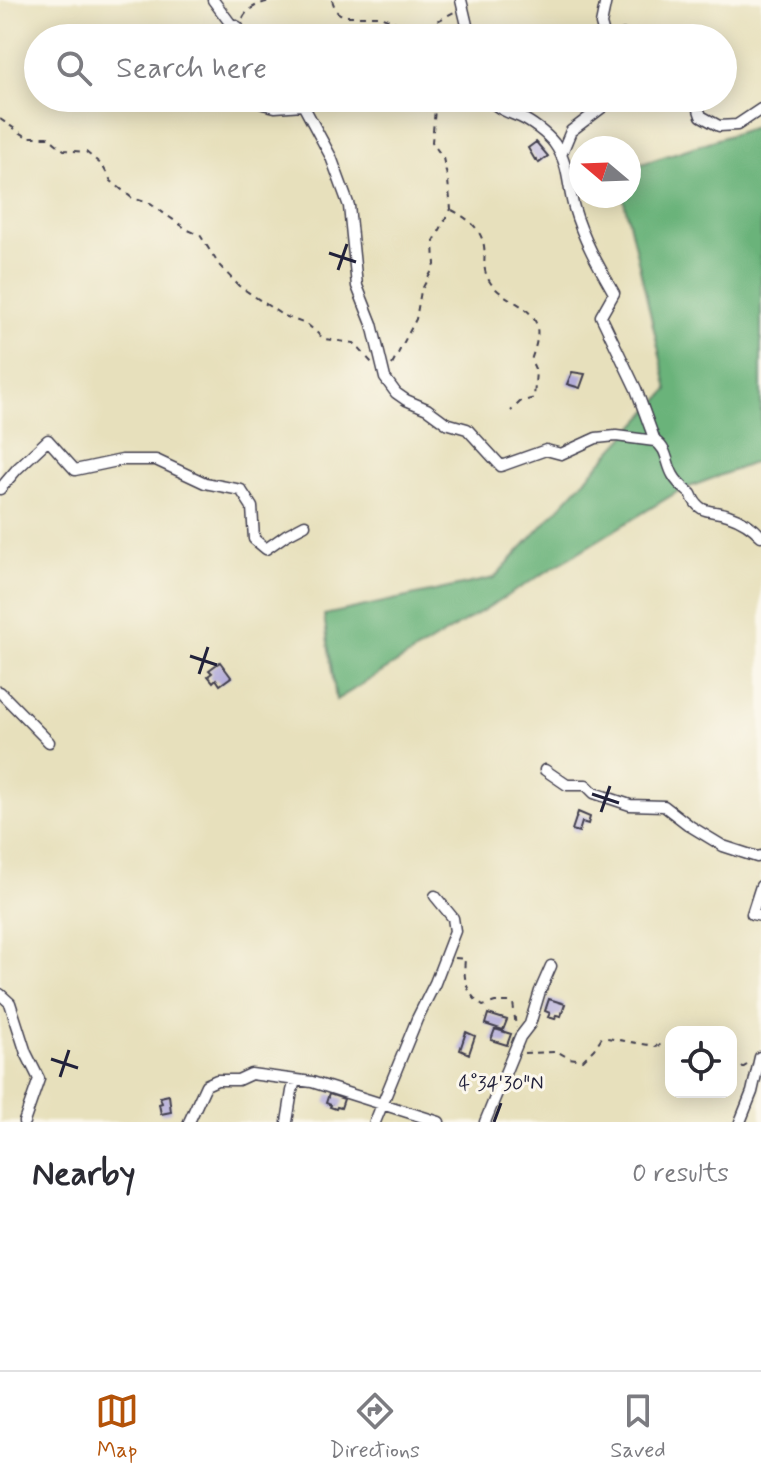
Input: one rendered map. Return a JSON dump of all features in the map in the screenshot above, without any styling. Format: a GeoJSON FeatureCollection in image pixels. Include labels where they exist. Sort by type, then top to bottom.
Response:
{"type":"FeatureCollection","features":[{"type":"Feature","properties":{"kind":"street"},"geometry":{"type":"LineString","coordinates":[[213,0],[231,24]]}},
{"type":"Feature","properties":{"kind":"street"},"geometry":{"type":"LineString","coordinates":[[601,24],[606,0]]}},
{"type":"Feature","properties":{"kind":"street"},"geometry":{"type":"LineString","coordinates":[[462,4],[467,24]]}},
{"type":"Feature","properties":{"kind":"street"},"geometry":{"type":"LineString","coordinates":[[700,112],[701,116],[719,126],[737,125],[761,109]]}},
{"type":"Feature","properties":{"kind":"street"},"geometry":{"type":"LineString","coordinates":[[307,112],[331,157],[349,206],[357,286],[372,324],[385,378],[396,393],[446,423],[467,429],[501,466],[546,450],[561,454],[596,438],[616,436],[655,441],[662,445],[677,482],[700,507],[711,514],[724,513],[737,519],[761,536]]}},
{"type":"Feature","properties":{"kind":"street"},"geometry":{"type":"LineString","coordinates":[[509,112],[524,118],[547,136],[561,155],[587,246],[614,293],[601,316],[636,389],[655,441]]}},
{"type":"Feature","properties":{"kind":"street"},"geometry":{"type":"LineString","coordinates":[[561,155],[571,131],[596,112]]}},
{"type":"Feature","properties":{"kind":"street"},"geometry":{"type":"LineString","coordinates":[[0,489],[48,440],[75,470],[122,460],[156,460],[205,483],[241,490],[252,507],[254,539],[266,549],[305,525]]}},
{"type":"Feature","properties":{"kind":"street"},"geometry":{"type":"LineString","coordinates":[[0,692],[49,742]]}},
{"type":"Feature","properties":{"kind":"street"},"geometry":{"type":"LineString","coordinates":[[545,770],[567,785],[586,785],[594,793],[630,805],[664,806],[723,846],[761,856]]}},
{"type":"Feature","properties":{"kind":"street"},"geometry":{"type":"LineString","coordinates":[[757,915],[761,886]]}},
{"type":"Feature","properties":{"kind":"street"},"geometry":{"type":"LineString","coordinates":[[375,1122],[455,931],[453,918],[435,896]]}},
{"type":"Feature","properties":{"kind":"street"},"geometry":{"type":"LineString","coordinates":[[485,1122],[520,1037],[530,1024],[551,966]]}},
{"type":"Feature","properties":{"kind":"street"},"geometry":{"type":"LineString","coordinates":[[0,994],[10,1003],[26,1053],[39,1079],[24,1122]]}},
{"type":"Feature","properties":{"kind":"street"},"geometry":{"type":"LineString","coordinates":[[740,1122],[752,1092],[760,1057]]}},
{"type":"Feature","properties":{"kind":"street"},"geometry":{"type":"LineString","coordinates":[[189,1121],[206,1085],[217,1080],[238,1080],[251,1074],[312,1082],[439,1122]]}},
{"type":"Feature","properties":{"kind":"street"},"geometry":{"type":"LineString","coordinates":[[287,1122],[295,1081]]}},
{"type":"Feature","properties":{"kind":"path"},"geometry":{"type":"LineString","coordinates":[[242,24],[247,11],[276,0]]}},
{"type":"Feature","properties":{"kind":"path"},"geometry":{"type":"LineString","coordinates":[[332,0],[340,14],[380,16],[401,24]]}},
{"type":"Feature","properties":{"kind":"path"},"geometry":{"type":"LineString","coordinates":[[430,24],[462,4]]}},
{"type":"Feature","properties":{"kind":"path"},"geometry":{"type":"LineString","coordinates":[[0,119],[27,137],[48,137],[64,150],[86,152],[102,165],[111,181],[132,198],[149,203],[200,235],[219,265],[239,286],[282,315],[308,325],[324,339],[354,343],[385,378],[416,319],[421,291],[435,265],[434,241],[451,209],[443,158],[432,142],[435,112]]}},
{"type":"Feature","properties":{"kind":"path"},"geometry":{"type":"LineString","coordinates":[[451,209],[474,224],[484,245],[483,266],[491,283],[503,295],[529,311],[537,326],[531,360],[536,371],[534,398],[520,402],[511,411]]}},
{"type":"Feature","properties":{"kind":"path"},"geometry":{"type":"LineString","coordinates":[[445,957],[465,959],[464,979],[470,994],[483,1006],[513,1002],[515,1027],[520,1037]]}},
{"type":"Feature","properties":{"kind":"path"},"geometry":{"type":"LineString","coordinates":[[514,1054],[558,1052],[583,1060],[602,1037],[655,1046],[665,1044]]}},
{"type":"Feature","properties":{"kind":"path"},"geometry":{"type":"LineString","coordinates":[[737,1069],[760,1057]]}},
{"type":"Feature","properties":{"kind":"green space"},"geometry":{"type":"Polygon","coordinates":[[[761,125],[761,460],[679,491],[336,700],[324,615],[494,578],[668,390],[626,208],[641,208],[641,164],[761,125]]]}},
{"type":"Feature","properties":{"kind":"building"},"geometry":{"type":"Polygon","coordinates":[[[536,142],[548,156],[539,163],[528,148],[536,142]]]}},
{"type":"Feature","properties":{"kind":"building"},"geometry":{"type":"Polygon","coordinates":[[[572,372],[585,374],[580,388],[567,384],[572,372]]]}},
{"type":"Feature","properties":{"kind":"building"},"geometry":{"type":"Polygon","coordinates":[[[220,662],[231,677],[220,685],[208,676],[212,673],[209,670],[220,662]]]}},
{"type":"Feature","properties":{"kind":"building"},"geometry":{"type":"Polygon","coordinates":[[[578,812],[590,817],[588,824],[582,822],[579,832],[572,830],[578,812]]]}},
{"type":"Feature","properties":{"kind":"building"},"geometry":{"type":"Polygon","coordinates":[[[549,999],[565,1004],[561,1016],[556,1015],[555,1019],[548,1017],[550,1013],[545,1011],[549,999]]]}},
{"type":"Feature","properties":{"kind":"building"},"geometry":{"type":"Polygon","coordinates":[[[488,1014],[507,1020],[503,1030],[485,1024],[488,1014]]]}},
{"type":"Feature","properties":{"kind":"building"},"geometry":{"type":"Polygon","coordinates":[[[495,1029],[511,1034],[507,1045],[491,1040],[495,1029]]]}},
{"type":"Feature","properties":{"kind":"building"},"geometry":{"type":"Polygon","coordinates":[[[466,1032],[475,1036],[469,1054],[460,1050],[466,1032]]]}},
{"type":"Feature","properties":{"kind":"building"},"geometry":{"type":"Polygon","coordinates":[[[329,1094],[344,1099],[341,1108],[330,1107],[326,1103],[329,1094]]]}},
{"type":"Feature","properties":{"kind":"building"},"geometry":{"type":"Polygon","coordinates":[[[169,1095],[171,1112],[161,1114],[160,1097],[169,1095]]]}}]}
